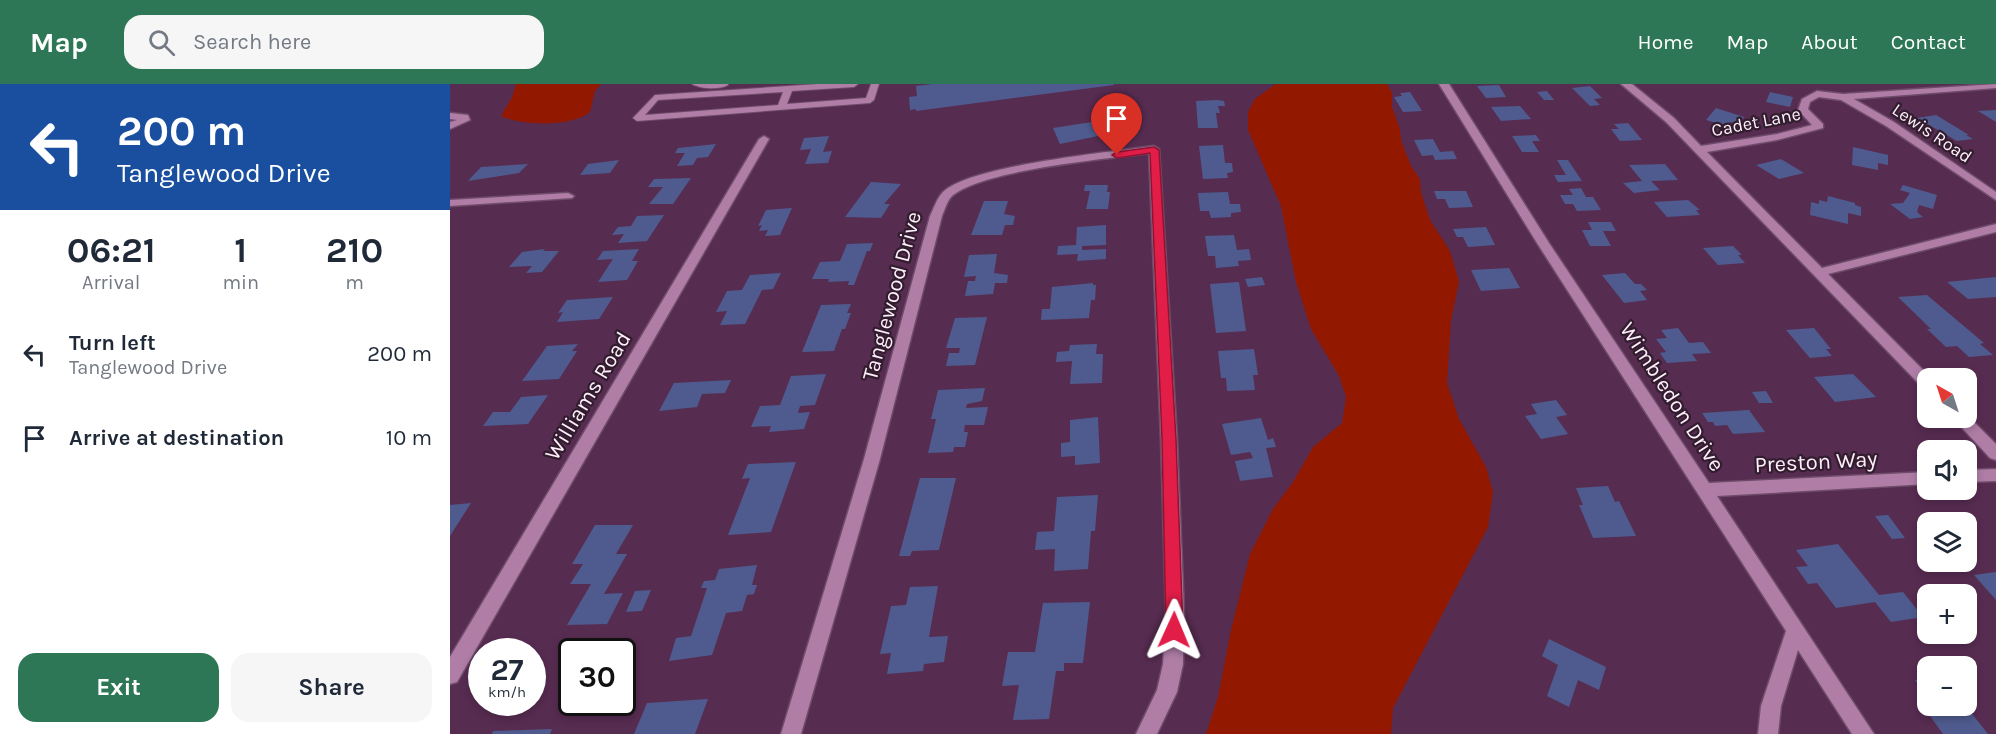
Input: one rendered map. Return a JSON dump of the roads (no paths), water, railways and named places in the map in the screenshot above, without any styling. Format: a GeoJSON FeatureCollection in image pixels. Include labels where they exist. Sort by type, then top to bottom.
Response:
{"type":"FeatureCollection","features":[{"type":"Feature","properties":{"kind":"street","name":"Wimbledon Drive"},"geometry":{"type":"LineString","coordinates":[[1444,84],[1543,243],[1864,734]]}},
{"type":"Feature","properties":{"kind":"street","name":"Cadet Lane"},"geometry":{"type":"LineString","coordinates":[[1626,84],[1670,120],[1731,185],[1917,373]]}},
{"type":"Feature","properties":{"kind":"street","name":"Lewis Road"},"geometry":{"type":"LineString","coordinates":[[1816,84],[1844,97],[1890,124],[1996,197]]}},
{"type":"Feature","properties":{"kind":"street"},"geometry":{"type":"LineString","coordinates":[[1844,97],[1996,85]]}},
{"type":"Feature","properties":{"kind":"street","name":"Cadet Lane"},"geometry":{"type":"LineString","coordinates":[[1699,150],[1777,137],[1819,126],[1803,110],[1804,101],[1817,94],[1844,97]]}},
{"type":"Feature","properties":{"kind":"street"},"geometry":{"type":"LineString","coordinates":[[450,116],[464,117],[465,120],[450,126]]}},
{"type":"Feature","properties":{"kind":"street","name":"Williams Road"},"geometry":{"type":"LineString","coordinates":[[452,667],[764,139]]}},
{"type":"Feature","properties":{"kind":"street","name":"Tanglewood Drive"},"geometry":{"type":"LineString","coordinates":[[791,734],[872,459],[936,216],[943,199],[962,185],[982,179],[1023,170],[1154,150],[1169,439],[1175,613],[1173,664],[1167,692],[1146,734]]}},
{"type":"Feature","properties":{"kind":"street"},"geometry":{"type":"LineString","coordinates":[[450,203],[568,196]]}},
{"type":"Feature","properties":{"kind":"street"},"geometry":{"type":"LineString","coordinates":[[1820,273],[1996,228]]}},
{"type":"Feature","properties":{"kind":"street"},"geometry":{"type":"LineString","coordinates":[[1971,428],[1996,454]]}},
{"type":"Feature","properties":{"kind":"street"},"geometry":{"type":"LineString","coordinates":[[1977,476],[1996,475]]}},
{"type":"Feature","properties":{"kind":"street","name":"Preston Way"},"geometry":{"type":"LineString","coordinates":[[1706,490],[1917,479]]}},
{"type":"Feature","properties":{"kind":"street"},"geometry":{"type":"LineString","coordinates":[[1768,734],[1771,706],[1796,628]]}},
{"type":"Feature","properties":{"kind":"lane"},"geometry":{"type":"LineString","coordinates":[[696,84],[741,84]]}},
{"type":"Feature","properties":{"kind":"lane"},"geometry":{"type":"LineString","coordinates":[[855,84],[785,86],[654,98],[637,118],[870,100],[875,84]]}},
{"type":"Feature","properties":{"kind":"lane"},"geometry":{"type":"LineString","coordinates":[[781,107],[785,86]]}}]}
